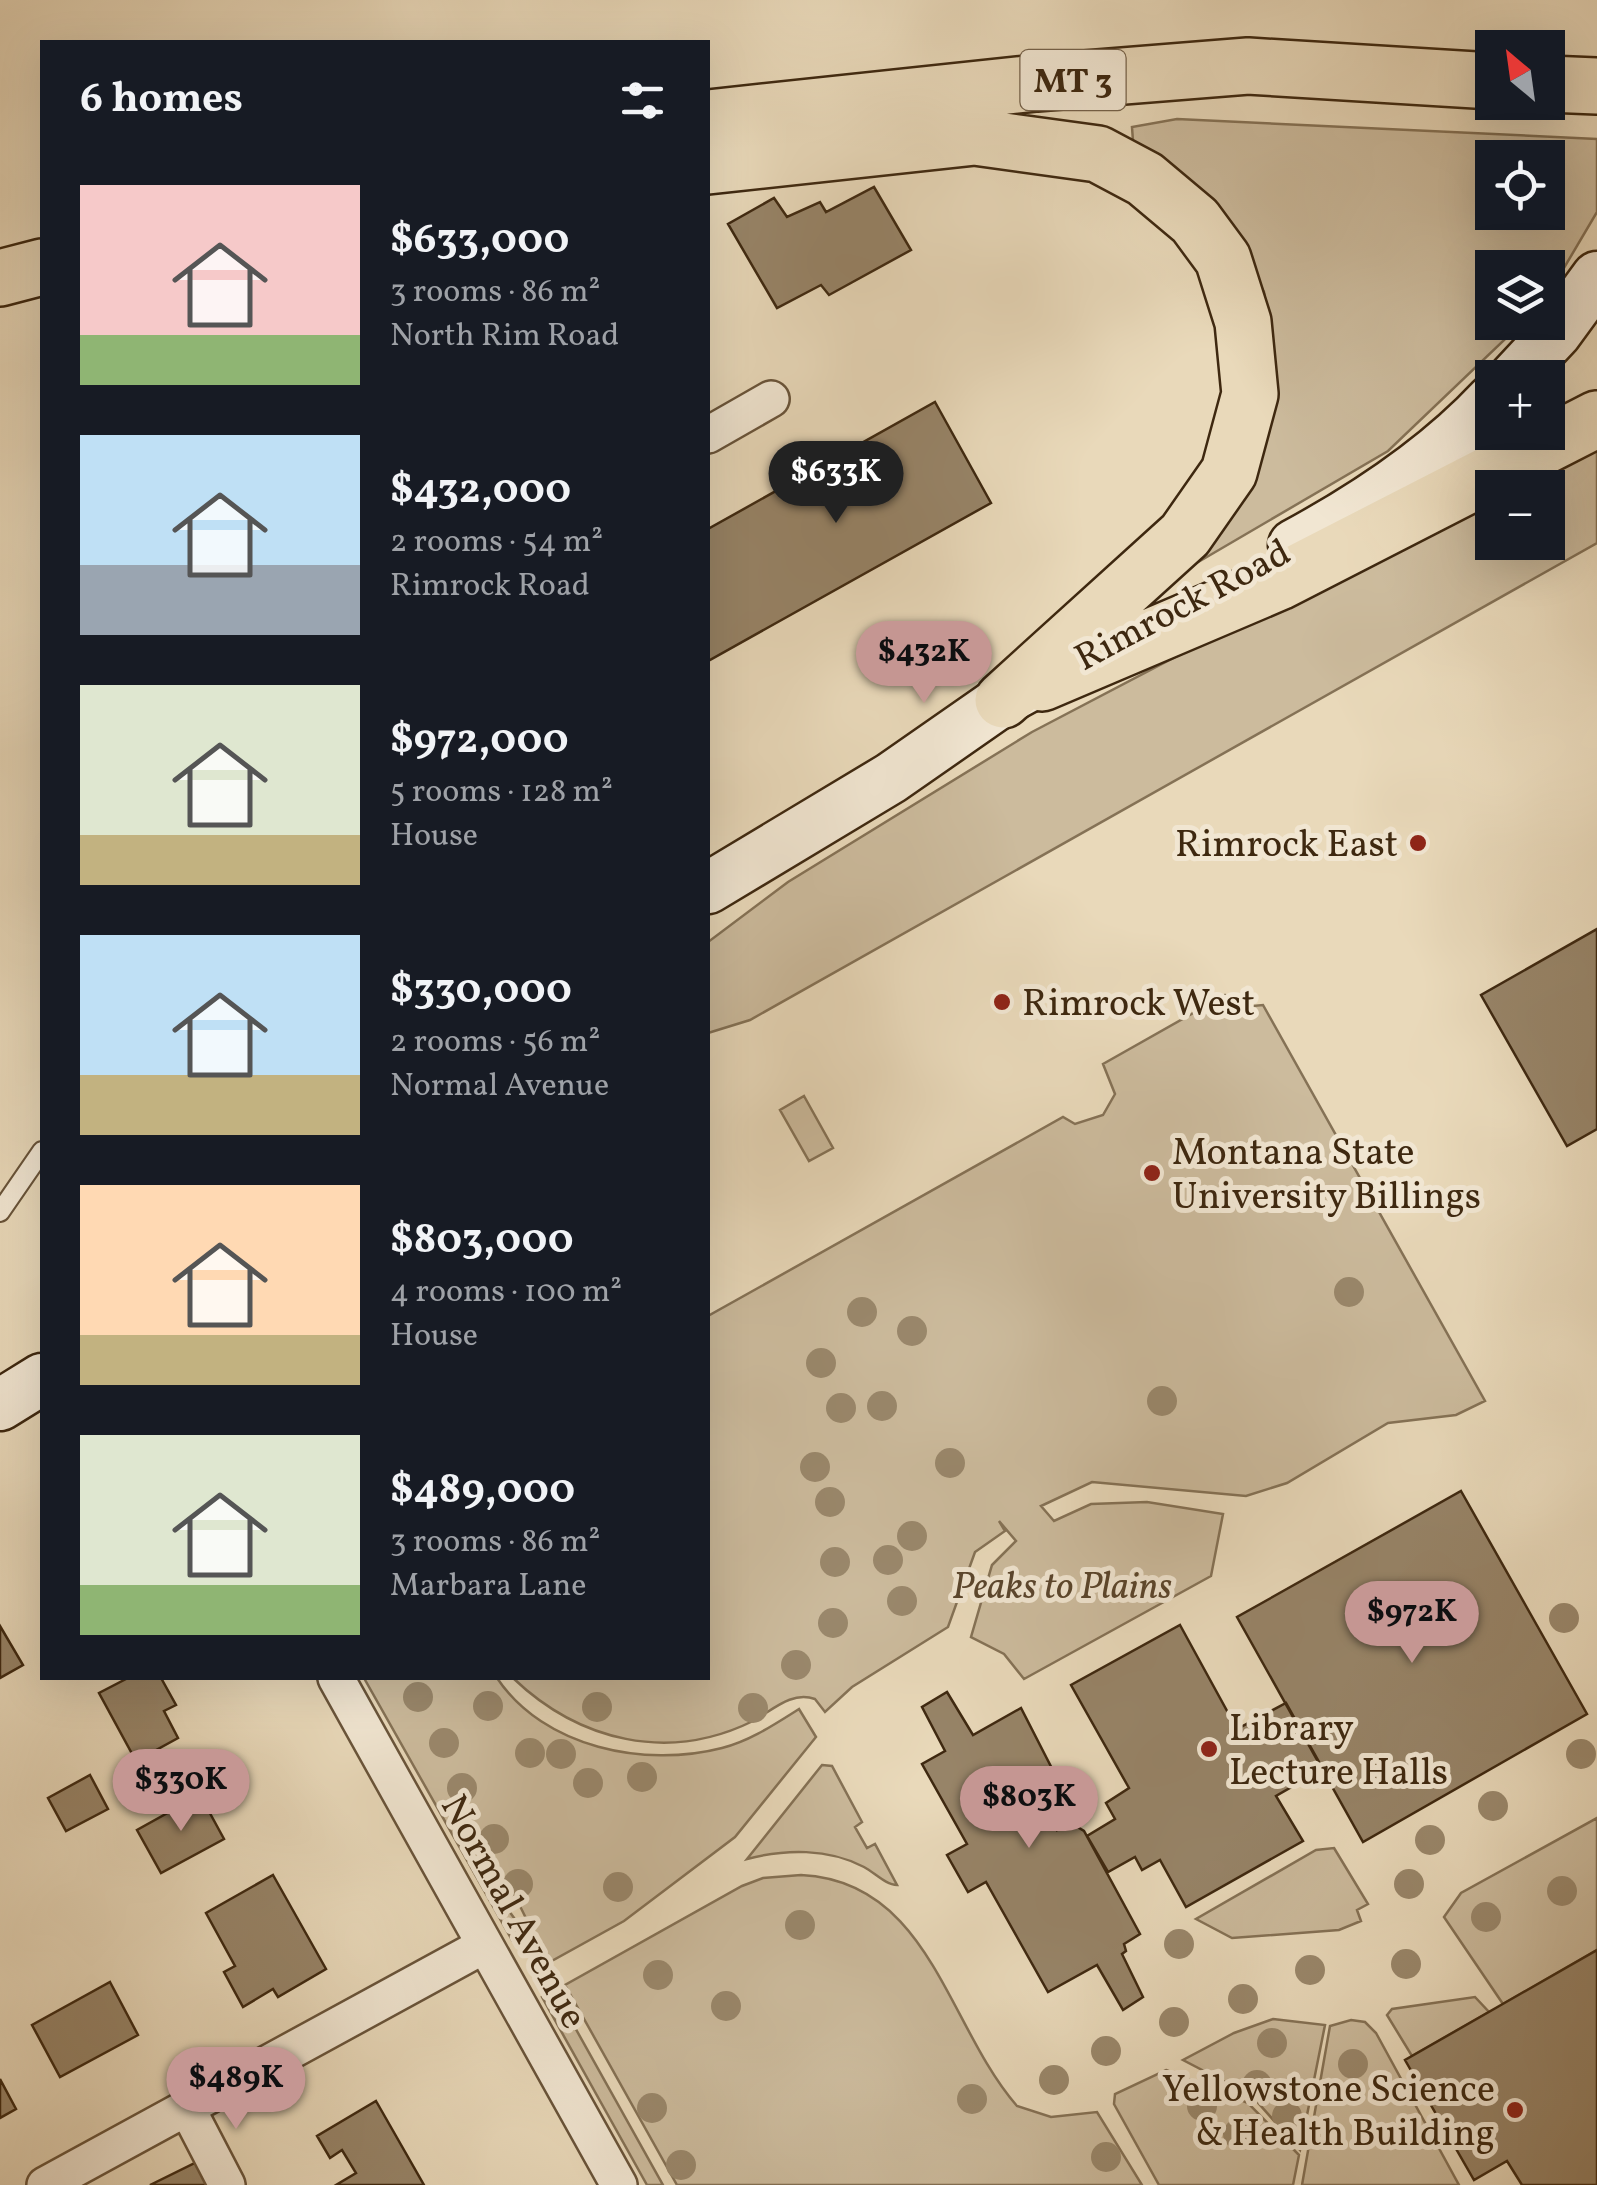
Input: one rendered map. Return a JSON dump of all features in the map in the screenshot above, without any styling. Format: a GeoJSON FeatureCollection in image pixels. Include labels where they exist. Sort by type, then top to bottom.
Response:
{"type":"FeatureCollection","features":[{"type":"Feature","properties":{"kind":"main road","name":"MT 3"},"geometry":{"type":"LineString","coordinates":[[710,118],[1036,83],[1248,66],[1475,79]]}},
{"type":"Feature","properties":{"kind":"main road"},"geometry":{"type":"LineString","coordinates":[[1565,85],[1597,86]]}},
{"type":"Feature","properties":{"kind":"main road"},"geometry":{"type":"LineString","coordinates":[[710,166],[975,137],[1098,154],[1145,179],[1195,220],[1223,259],[1243,322],[1250,394],[1228,472],[1185,535],[1003,700]]}},
{"type":"Feature","properties":{"kind":"main road"},"geometry":{"type":"LineString","coordinates":[[0,278],[40,268]]}},
{"type":"Feature","properties":{"kind":"main road"},"geometry":{"type":"LineString","coordinates":[[1531,360],[1556,333],[1597,276]]}},
{"type":"Feature","properties":{"kind":"main road","name":"Rimrock Road"},"geometry":{"type":"LineString","coordinates":[[710,887],[892,778],[1003,700],[1359,510],[1475,418]]}},
{"type":"Feature","properties":{"kind":"main road"},"geometry":{"type":"LineString","coordinates":[[1003,700],[1279,582],[1597,419]]}},
{"type":"Feature","properties":{"kind":"main road"},"geometry":{"type":"LineString","coordinates":[[0,1405],[40,1380]]}},
{"type":"Feature","properties":{"kind":"street"},"geometry":{"type":"LineString","coordinates":[[710,434],[771,399]]}},
{"type":"Feature","properties":{"kind":"street","name":"Normal Avenue"},"geometry":{"type":"LineString","coordinates":[[337,1680],[619,2185]]}},
{"type":"Feature","properties":{"kind":"street"},"geometry":{"type":"LineString","coordinates":[[45,2185],[486,1945]]}},
{"type":"Feature","properties":{"kind":"street"},"geometry":{"type":"LineString","coordinates":[[187,2108],[227,2185]]}},
{"type":"Feature","properties":{"kind":"lane"},"geometry":{"type":"LineString","coordinates":[[0,1212],[40,1153]]}},
{"type":"Feature","properties":{"kind":"green space"},"geometry":{"type":"Polygon","coordinates":[[[1177,119],[1597,139],[1597,212],[1565,266],[1565,250],[1475,250],[1475,340],[1504,340],[1483,360],[1475,360],[1475,368],[1388,451],[1135,599],[1275,381],[1264,292],[1219,211],[1133,141],[1132,127],[1177,119]]]}},
{"type":"Feature","properties":{"kind":"green space"},"geometry":{"type":"Polygon","coordinates":[[[1597,436],[1597,543],[750,1020],[710,1032],[710,940],[788,882],[1032,732],[1475,500],[1475,560],[1565,560],[1565,470],[1532,470],[1597,436]]]}},
{"type":"Feature","properties":{"kind":"green space","name":"Peaks to Plains"},"geometry":{"type":"Polygon","coordinates":[[[1225,995],[1242,1007],[1263,1005],[1485,1401],[1456,1415],[1388,1423],[1287,1483],[1246,1496],[1092,1482],[1041,1506],[1054,1521],[1091,1504],[1147,1502],[1223,1514],[1211,1576],[1024,1679],[1004,1654],[971,1637],[992,1565],[1016,1541],[999,1521],[1005,1531],[975,1552],[948,1627],[852,1687],[825,1712],[815,1699],[798,1698],[721,1734],[689,1741],[626,1739],[566,1717],[515,1680],[710,1680],[710,1315],[1063,1117],[1075,1124],[1103,1115],[1115,1094],[1103,1064],[1225,995]]]}},
{"type":"Feature","properties":{"kind":"green space"},"geometry":{"type":"Polygon","coordinates":[[[804,1096],[833,1148],[809,1161],[780,1110],[804,1096]]]}},
{"type":"Feature","properties":{"kind":"green space"},"geometry":{"type":"Polygon","coordinates":[[[365,1680],[499,1680],[517,1702],[541,1721],[598,1747],[629,1753],[692,1754],[722,1748],[752,1737],[799,1709],[816,1737],[735,1837],[624,1921],[548,1963],[518,1902],[509,1911],[525,1933],[512,1940],[365,1680]]]}},
{"type":"Feature","properties":{"kind":"green space"},"geometry":{"type":"Polygon","coordinates":[[[822,1765],[832,1766],[862,1822],[855,1827],[867,1848],[875,1844],[897,1885],[850,1861],[821,1853],[776,1853],[747,1859],[822,1765]]]}},
{"type":"Feature","properties":{"kind":"green space"},"geometry":{"type":"Polygon","coordinates":[[[1597,1818],[1597,1950],[1503,2004],[1444,1917],[1461,1893],[1597,1818]]]}},
{"type":"Feature","properties":{"kind":"green space"},"geometry":{"type":"Polygon","coordinates":[[[1334,1848],[1368,1904],[1357,1910],[1361,1921],[1339,1930],[1232,1938],[1196,1919],[1316,1850],[1334,1848]]]}},
{"type":"Feature","properties":{"kind":"green space"},"geometry":{"type":"Polygon","coordinates":[[[801,1875],[844,1883],[879,1902],[908,1930],[931,1963],[993,2073],[1017,2106],[1051,2117],[1097,2112],[1142,2185],[677,2185],[565,1985],[742,1886],[763,1878],[801,1875]]]}},
{"type":"Feature","properties":{"kind":"green space"},"geometry":{"type":"Polygon","coordinates":[[[554,1990],[663,2185],[647,2185],[542,1997],[554,1990]]]}},
{"type":"Feature","properties":{"kind":"green space"},"geometry":{"type":"Polygon","coordinates":[[[1475,1997],[1489,2012],[1412,2056],[1387,2015],[1392,2009],[1475,1997]]]}},
{"type":"Feature","properties":{"kind":"green space"},"geometry":{"type":"Polygon","coordinates":[[[1273,2019],[1325,2025],[1300,2150],[1252,2096],[1183,2060],[1234,2033],[1273,2019]]]}},
{"type":"Feature","properties":{"kind":"green space"},"geometry":{"type":"Polygon","coordinates":[[[1351,2020],[1365,2022],[1376,2033],[1459,2185],[1302,2185],[1330,2026],[1351,2020]]]}},
{"type":"Feature","properties":{"kind":"green space"},"geometry":{"type":"Polygon","coordinates":[[[1166,2070],[1248,2103],[1299,2155],[1293,2185],[1159,2185],[1114,2104],[1115,2094],[1166,2070]]]}},
{"type":"Feature","properties":{"kind":"building"},"geometry":{"type":"Polygon","coordinates":[[[874,187],[911,250],[829,295],[821,285],[777,308],[728,224],[774,198],[787,217],[820,202],[826,212],[874,187]]]}},
{"type":"Feature","properties":{"kind":"building"},"geometry":{"type":"Polygon","coordinates":[[[935,402],[991,503],[710,660],[710,528],[935,402]]]}},
{"type":"Feature","properties":{"kind":"building"},"geometry":{"type":"Polygon","coordinates":[[[1597,929],[1597,1129],[1567,1146],[1481,995],[1597,929]]]}},
{"type":"Feature","properties":{"kind":"building"},"geometry":{"type":"Polygon","coordinates":[[[1461,1491],[1587,1714],[1363,1842],[1237,1617],[1461,1491]]]}},
{"type":"Feature","properties":{"kind":"building","name":"Library Lecture Halls"},"geometry":{"type":"Polygon","coordinates":[[[1180,1625],[1237,1729],[1286,1703],[1323,1769],[1276,1796],[1303,1841],[1186,1907],[1160,1860],[1142,1870],[1135,1857],[1108,1872],[1087,1836],[1115,1819],[1106,1803],[1129,1788],[1071,1685],[1180,1625]]]}},
{"type":"Feature","properties":{"kind":"building"},"geometry":{"type":"Polygon","coordinates":[[[0,1626],[23,1665],[0,1678],[0,1626]]]}},
{"type":"Feature","properties":{"kind":"building"},"geometry":{"type":"Polygon","coordinates":[[[124,1680],[162,1680],[176,1705],[164,1711],[178,1738],[136,1761],[99,1693],[124,1680]]]}},
{"type":"Feature","properties":{"kind":"building"},"geometry":{"type":"Polygon","coordinates":[[[947,1692],[973,1735],[1021,1708],[1063,1790],[1051,1796],[1052,1802],[1047,1806],[1057,1830],[1069,1822],[1084,1831],[1140,1934],[1124,1944],[1126,1951],[1122,1954],[1143,1997],[1123,2010],[1097,1965],[1048,1992],[986,1882],[968,1892],[947,1855],[967,1844],[922,1764],[945,1751],[922,1707],[947,1692]]]}},
{"type":"Feature","properties":{"kind":"building"},"geometry":{"type":"Polygon","coordinates":[[[90,1775],[108,1809],[66,1831],[48,1798],[90,1775]]]}},
{"type":"Feature","properties":{"kind":"building"},"geometry":{"type":"Polygon","coordinates":[[[200,1795],[224,1839],[161,1873],[137,1830],[200,1795]]]}},
{"type":"Feature","properties":{"kind":"building"},"geometry":{"type":"Polygon","coordinates":[[[273,1875],[326,1969],[278,1997],[273,1989],[243,2007],[224,1972],[235,1966],[206,1913],[273,1875]]]}},
{"type":"Feature","properties":{"kind":"building","name":"Yellowstone Science & Health Building"},"geometry":{"type":"Polygon","coordinates":[[[1597,1950],[1597,2185],[1522,2185],[1507,2161],[1474,2180],[1405,2060],[1597,1950]]]}},
{"type":"Feature","properties":{"kind":"building"},"geometry":{"type":"Polygon","coordinates":[[[110,1982],[138,2035],[60,2077],[32,2025],[110,1982]]]}},
{"type":"Feature","properties":{"kind":"building"},"geometry":{"type":"Polygon","coordinates":[[[0,2079],[16,2109],[0,2118],[0,2079]]]}},
{"type":"Feature","properties":{"kind":"building"},"geometry":{"type":"Polygon","coordinates":[[[376,2101],[424,2185],[336,2185],[356,2173],[342,2150],[330,2158],[317,2136],[376,2101]]]}},
{"type":"Feature","properties":{"kind":"building"},"geometry":{"type":"Polygon","coordinates":[[[201,2160],[214,2185],[150,2185],[201,2160]]]}},
{"type":"Feature","properties":{"kind":"place","name":"Rimrock East"},"geometry":{"type":"Point","coordinates":[1418,843]}},
{"type":"Feature","properties":{"kind":"place","name":"Rimrock West"},"geometry":{"type":"Point","coordinates":[1002,1002]}},
{"type":"Feature","properties":{"kind":"place","name":"Montana State University Billings"},"geometry":{"type":"Point","coordinates":[1152,1173]}},
{"type":"Feature","properties":{"kind":"place","name":"Library Lecture Halls"},"geometry":{"type":"Point","coordinates":[1209,1749]}},
{"type":"Feature","properties":{"kind":"place","name":"Yellowstone Science & Health Building"},"geometry":{"type":"Point","coordinates":[1515,2110]}}]}
